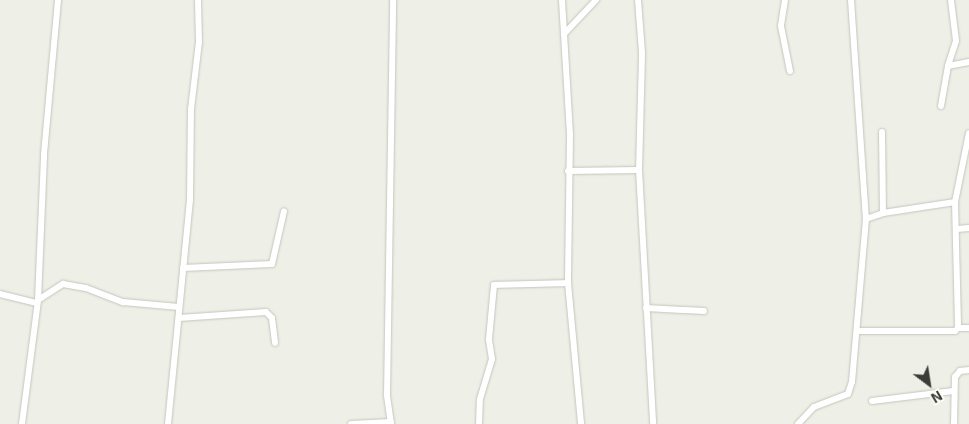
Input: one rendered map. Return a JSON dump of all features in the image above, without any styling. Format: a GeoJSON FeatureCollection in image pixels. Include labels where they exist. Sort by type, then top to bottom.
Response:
{"type":"FeatureCollection","features":[{"type":"Feature","properties":{"kind":"street"},"geometry":{"type":"LineString","coordinates":[[22,424],[37,301],[44,154],[58,0]]}},
{"type":"Feature","properties":{"kind":"street"},"geometry":{"type":"LineString","coordinates":[[168,424],[192,173],[190,138],[199,42],[198,0]]}},
{"type":"Feature","properties":{"kind":"street"},"geometry":{"type":"LineString","coordinates":[[352,424],[391,423],[388,394],[393,0]]}},
{"type":"Feature","properties":{"kind":"street"},"geometry":{"type":"LineString","coordinates":[[562,0],[568,170],[568,283],[581,424]]}},
{"type":"Feature","properties":{"kind":"street"},"geometry":{"type":"LineString","coordinates":[[564,34],[596,0]]}},
{"type":"Feature","properties":{"kind":"street"},"geometry":{"type":"LineString","coordinates":[[638,0],[642,53],[639,170],[646,308],[654,400],[653,424]]}},
{"type":"Feature","properties":{"kind":"street"},"geometry":{"type":"LineString","coordinates":[[785,0],[781,26],[790,72]]}},
{"type":"Feature","properties":{"kind":"street"},"geometry":{"type":"LineString","coordinates":[[800,423],[822,402],[848,394],[852,382],[858,331],[866,219],[851,0]]}},
{"type":"Feature","properties":{"kind":"street"},"geometry":{"type":"LineString","coordinates":[[941,106],[948,66],[956,41],[952,0]]}},
{"type":"Feature","properties":{"kind":"street"},"geometry":{"type":"LineString","coordinates":[[948,66],[969,62]]}},
{"type":"Feature","properties":{"kind":"street"},"geometry":{"type":"LineString","coordinates":[[882,132],[883,213]]}},
{"type":"Feature","properties":{"kind":"street"},"geometry":{"type":"LineString","coordinates":[[958,328],[955,202],[969,133]]}},
{"type":"Feature","properties":{"kind":"street"},"geometry":{"type":"LineString","coordinates":[[568,170],[639,170]]}},
{"type":"Feature","properties":{"kind":"street"},"geometry":{"type":"LineString","coordinates":[[866,219],[883,213],[955,202]]}},
{"type":"Feature","properties":{"kind":"street"},"geometry":{"type":"LineString","coordinates":[[183,268],[272,264],[284,211]]}},
{"type":"Feature","properties":{"kind":"street"},"geometry":{"type":"LineString","coordinates":[[957,230],[969,228]]}},
{"type":"Feature","properties":{"kind":"street"},"geometry":{"type":"LineString","coordinates":[[479,424],[480,400],[492,359],[489,339],[494,285],[499,282],[568,283]]}},
{"type":"Feature","properties":{"kind":"street"},"geometry":{"type":"LineString","coordinates":[[0,294],[37,301],[63,284],[72,285],[123,302],[179,307]]}},
{"type":"Feature","properties":{"kind":"street"},"geometry":{"type":"LineString","coordinates":[[646,308],[704,311]]}},
{"type":"Feature","properties":{"kind":"street"},"geometry":{"type":"LineString","coordinates":[[179,318],[266,312],[272,318],[275,343]]}},
{"type":"Feature","properties":{"kind":"street"},"geometry":{"type":"LineString","coordinates":[[858,331],[955,331],[958,328],[969,328]]}},
{"type":"Feature","properties":{"kind":"street"},"geometry":{"type":"LineString","coordinates":[[954,424],[956,373],[969,370]]}},
{"type":"Feature","properties":{"kind":"street"},"geometry":{"type":"LineString","coordinates":[[872,402],[954,391]]}}]}
